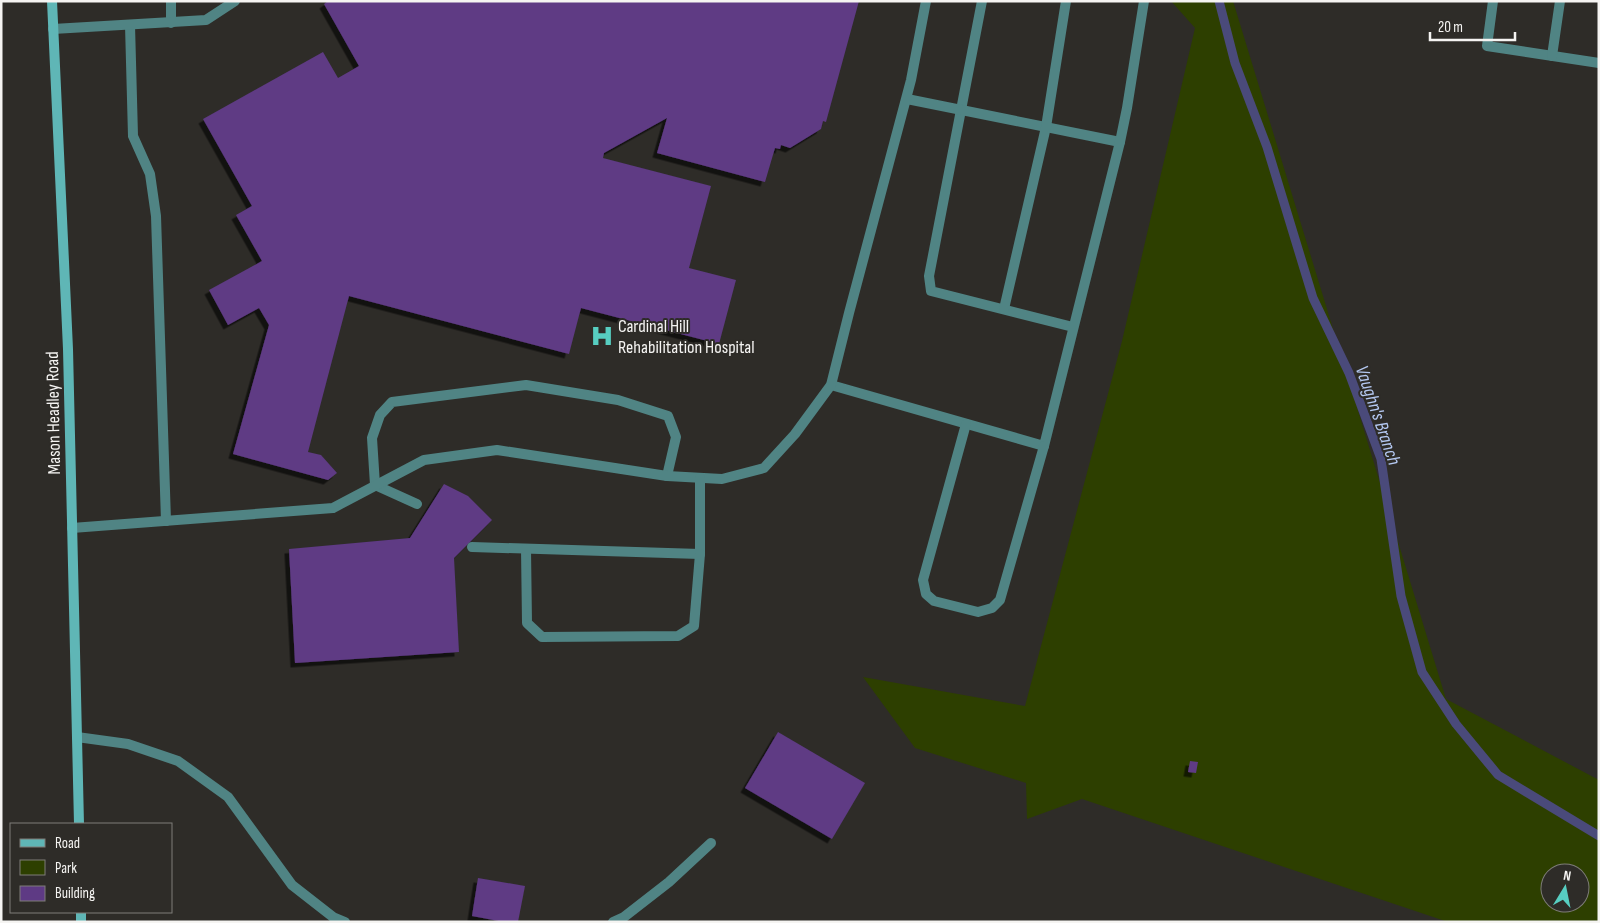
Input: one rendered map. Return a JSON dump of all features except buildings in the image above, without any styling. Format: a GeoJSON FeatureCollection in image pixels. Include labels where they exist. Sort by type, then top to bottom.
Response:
{"type":"FeatureCollection","features":[{"type":"Feature","properties":{"kind":"main road","name":"Mason Headley Road"},"geometry":{"type":"LineString","coordinates":[[52,1],[68,349],[79,823]]}},
{"type":"Feature","properties":{"kind":"lane"},"geometry":{"type":"LineString","coordinates":[[170,1],[171,22]]}},
{"type":"Feature","properties":{"kind":"lane"},"geometry":{"type":"LineString","coordinates":[[53,29],[206,20],[235,1]]}},
{"type":"Feature","properties":{"kind":"lane"},"geometry":{"type":"LineString","coordinates":[[72,528],[333,508],[424,460],[497,450],[667,476],[722,479],[764,468],[796,434],[831,385],[848,313],[912,80],[926,1]]}},
{"type":"Feature","properties":{"kind":"lane"},"geometry":{"type":"LineString","coordinates":[[982,1],[929,276],[931,291],[1074,327]]}},
{"type":"Feature","properties":{"kind":"lane"},"geometry":{"type":"LineString","coordinates":[[1004,309],[1046,127],[1066,1]]}},
{"type":"Feature","properties":{"kind":"lane"},"geometry":{"type":"LineString","coordinates":[[966,424],[923,580],[926,594],[934,601],[978,612],[992,608],[1000,600],[1044,446],[1120,142],[1144,1]]}},
{"type":"Feature","properties":{"kind":"lane"},"geometry":{"type":"LineString","coordinates":[[1493,1],[1486,46],[1599,63]]}},
{"type":"Feature","properties":{"kind":"lane"},"geometry":{"type":"LineString","coordinates":[[1552,56],[1560,1]]}},
{"type":"Feature","properties":{"kind":"lane"},"geometry":{"type":"LineString","coordinates":[[130,25],[134,136],[150,174],[156,216],[166,520]]}},
{"type":"Feature","properties":{"kind":"lane"},"geometry":{"type":"LineString","coordinates":[[907,99],[1120,142]]}},
{"type":"Feature","properties":{"kind":"lane"},"geometry":{"type":"LineString","coordinates":[[375,485],[372,438],[380,414],[392,402],[526,385],[618,400],[668,416],[676,437],[667,476]]}},
{"type":"Feature","properties":{"kind":"lane"},"geometry":{"type":"LineString","coordinates":[[831,385],[1044,446]]}},
{"type":"Feature","properties":{"kind":"lane"},"geometry":{"type":"LineString","coordinates":[[526,549],[527,623],[542,637],[678,636],[694,626],[700,554],[700,478]]}},
{"type":"Feature","properties":{"kind":"lane"},"geometry":{"type":"LineString","coordinates":[[375,485],[417,504]]}},
{"type":"Feature","properties":{"kind":"lane"},"geometry":{"type":"LineString","coordinates":[[472,547],[700,554]]}},
{"type":"Feature","properties":{"kind":"lane"},"geometry":{"type":"LineString","coordinates":[[77,737],[128,744],[178,761],[228,797],[292,886],[333,917],[345,922]]}},
{"type":"Feature","properties":{"kind":"lane"},"geometry":{"type":"LineString","coordinates":[[613,922],[624,917],[669,882],[711,843]]}},
{"type":"Feature","properties":{"kind":"green space"},"geometry":{"type":"Polygon","coordinates":[[[1171,1],[1233,1],[1446,699],[1599,780],[1599,922],[1448,922],[1082,799],[1027,819],[1026,783],[915,748],[863,677],[1025,706],[1122,341],[1195,28],[1171,1]]]}},
{"type":"Feature","properties":{"kind":"waterway","name":"Vaughn's Branch"},"geometry":{"type":"LineString","coordinates":[[1219,1],[1235,63],[1267,147],[1313,298],[1349,373],[1381,459],[1401,596],[1422,672],[1456,724],[1498,775],[1599,836]]}},
{"type":"Feature","properties":{"kind":"place","name":"Cardinal Hill Rehabilitation Hospital"},"geometry":{"type":"Point","coordinates":[602,336]}}]}
